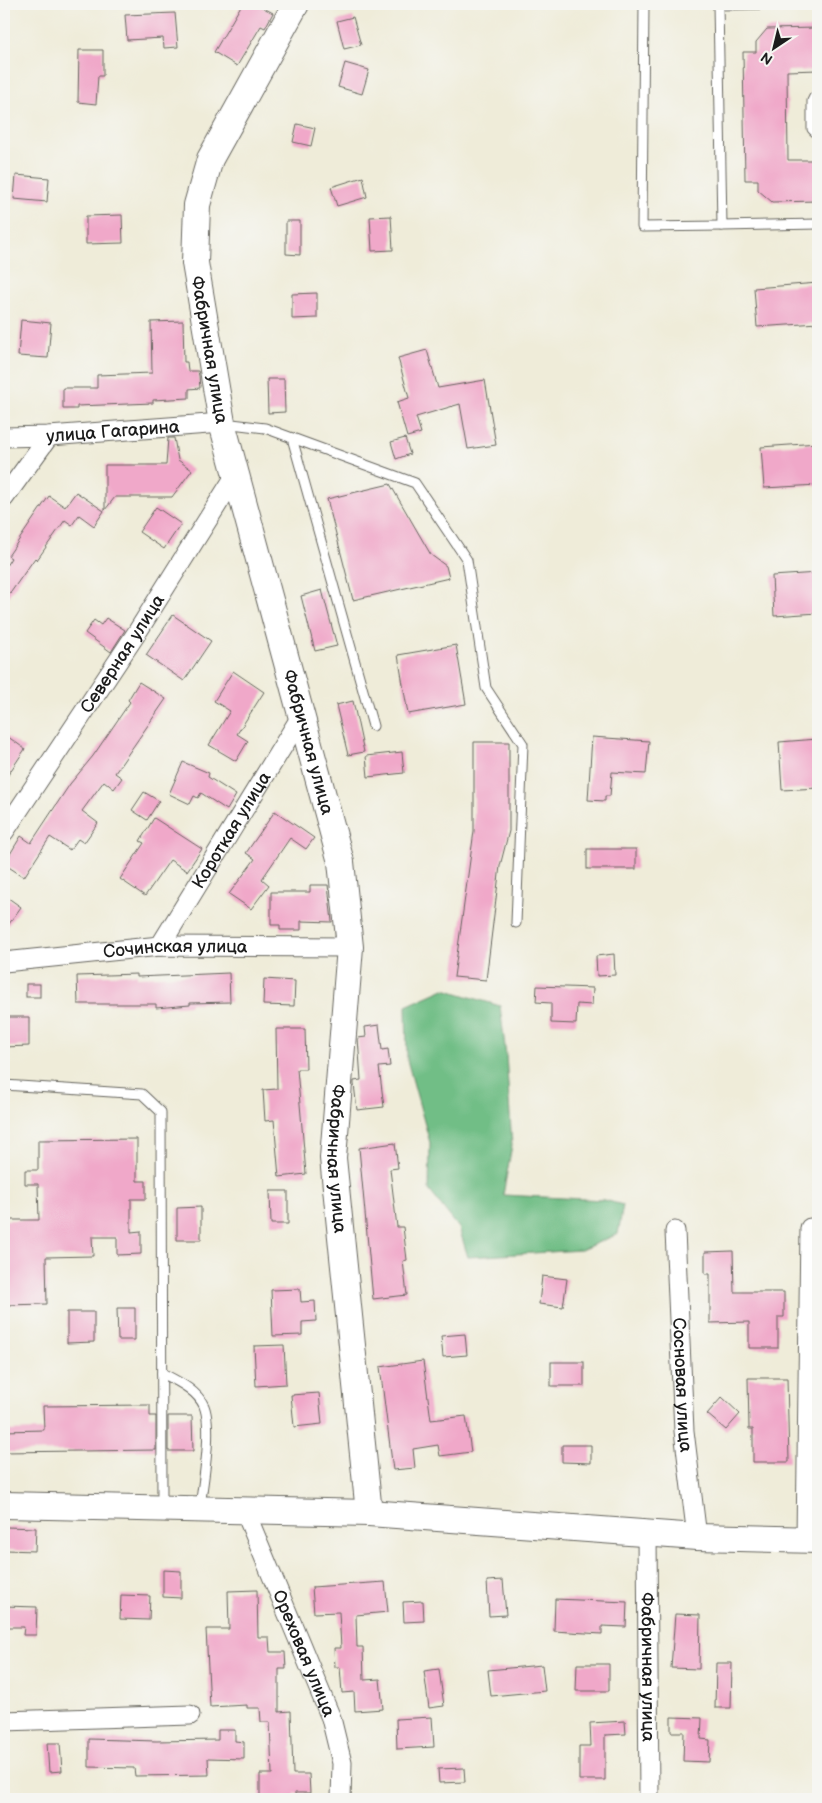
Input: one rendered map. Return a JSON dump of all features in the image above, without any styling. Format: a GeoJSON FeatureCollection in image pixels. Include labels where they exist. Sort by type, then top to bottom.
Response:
{"type":"FeatureCollection","features":[{"type":"Feature","properties":{"kind":"street","name":"Фабричная улица"},"geometry":{"type":"LineString","coordinates":[[296,4],[210,159],[197,205],[195,264],[222,423],[341,862],[350,947],[333,1158],[369,1513]]}},
{"type":"Feature","properties":{"kind":"street","name":"улица Гагарина"},"geometry":{"type":"LineString","coordinates":[[4,437],[49,436],[222,423]]}},
{"type":"Feature","properties":{"kind":"street"},"geometry":{"type":"LineString","coordinates":[[4,498],[49,436]]}},
{"type":"Feature","properties":{"kind":"street","name":"Северная улица"},"geometry":{"type":"LineString","coordinates":[[4,832],[136,634],[237,473]]}},
{"type":"Feature","properties":{"kind":"street","name":"Короткая улица"},"geometry":{"type":"LineString","coordinates":[[160,946],[302,715]]}},
{"type":"Feature","properties":{"kind":"street","name":"Сочинская улица"},"geometry":{"type":"LineString","coordinates":[[4,962],[160,946],[350,947]]}},
{"type":"Feature","properties":{"kind":"street"},"geometry":{"type":"LineString","coordinates":[[4,1505],[369,1513],[696,1537],[812,1539],[810,1228]]}},
{"type":"Feature","properties":{"kind":"street","name":"Сосновая улица"},"geometry":{"type":"LineString","coordinates":[[676,1231],[684,1431],[696,1537]]}},
{"type":"Feature","properties":{"kind":"street","name":"Ореховая улица"},"geometry":{"type":"LineString","coordinates":[[245,1510],[331,1718],[342,1763],[341,1799]]}},
{"type":"Feature","properties":{"kind":"street","name":"Фабричная улица"},"geometry":{"type":"LineString","coordinates":[[647,1533],[649,1799]]}},
{"type":"Feature","properties":{"kind":"street"},"geometry":{"type":"LineString","coordinates":[[4,1721],[190,1715]]}},
{"type":"Feature","properties":{"kind":"lane"},"geometry":{"type":"LineString","coordinates":[[644,4],[642,227],[818,224]]}},
{"type":"Feature","properties":{"kind":"lane"},"geometry":{"type":"LineString","coordinates":[[722,226],[718,4],[793,4]]}},
{"type":"Feature","properties":{"kind":"lane"},"geometry":{"type":"LineString","coordinates":[[818,96],[814,97],[812,101],[812,129],[818,135]]}},
{"type":"Feature","properties":{"kind":"lane"},"geometry":{"type":"LineString","coordinates":[[222,423],[265,428],[415,483],[467,560],[486,688],[523,744],[516,923]]}},
{"type":"Feature","properties":{"kind":"lane"},"geometry":{"type":"LineString","coordinates":[[292,438],[373,726]]}},
{"type":"Feature","properties":{"kind":"lane"},"geometry":{"type":"LineString","coordinates":[[4,1085],[142,1094],[161,1112],[162,1509]]}},
{"type":"Feature","properties":{"kind":"lane"},"geometry":{"type":"LineString","coordinates":[[162,1373],[192,1391],[204,1407],[207,1428],[206,1453],[199,1510]]}},
{"type":"Feature","properties":{"kind":"green space"},"geometry":{"type":"Polygon","coordinates":[[[444,989],[500,1006],[506,1055],[512,1145],[503,1195],[604,1200],[623,1205],[618,1234],[581,1250],[468,1257],[459,1228],[429,1190],[430,1143],[407,1060],[406,1006],[444,989]]]}},
{"type":"Feature","properties":{"kind":"building"},"geometry":{"type":"Polygon","coordinates":[[[242,4],[256,4],[273,13],[265,28],[261,26],[237,66],[214,52],[242,4]]]}},
{"type":"Feature","properties":{"kind":"building"},"geometry":{"type":"Polygon","coordinates":[[[175,13],[178,47],[164,48],[163,38],[127,40],[125,15],[175,13]]]}},
{"type":"Feature","properties":{"kind":"building"},"geometry":{"type":"Polygon","coordinates":[[[353,17],[361,45],[344,49],[337,21],[353,17]]]}},
{"type":"Feature","properties":{"kind":"building"},"geometry":{"type":"Polygon","coordinates":[[[818,28],[818,70],[787,71],[788,160],[818,160],[818,201],[772,202],[758,190],[758,180],[745,180],[743,52],[756,52],[756,42],[767,29],[818,28]]]}},
{"type":"Feature","properties":{"kind":"building"},"geometry":{"type":"Polygon","coordinates":[[[79,50],[103,50],[103,76],[98,76],[96,104],[78,102],[79,50]]]}},
{"type":"Feature","properties":{"kind":"building"},"geometry":{"type":"Polygon","coordinates":[[[345,63],[369,70],[362,94],[338,87],[345,63]]]}},
{"type":"Feature","properties":{"kind":"building"},"geometry":{"type":"Polygon","coordinates":[[[297,124],[315,128],[311,146],[293,142],[297,124]]]}},
{"type":"Feature","properties":{"kind":"building"},"geometry":{"type":"Polygon","coordinates":[[[16,175],[49,178],[47,202],[14,199],[16,175]]]}},
{"type":"Feature","properties":{"kind":"building"},"geometry":{"type":"Polygon","coordinates":[[[363,177],[367,197],[337,206],[331,187],[363,177]]]}},
{"type":"Feature","properties":{"kind":"building"},"geometry":{"type":"Polygon","coordinates":[[[122,215],[123,243],[86,244],[86,216],[122,215]]]}},
{"type":"Feature","properties":{"kind":"building"},"geometry":{"type":"Polygon","coordinates":[[[391,216],[393,250],[372,251],[370,217],[391,216]]]}},
{"type":"Feature","properties":{"kind":"building"},"geometry":{"type":"Polygon","coordinates":[[[286,221],[300,221],[300,255],[286,254],[286,221]]]}},
{"type":"Feature","properties":{"kind":"building"},"geometry":{"type":"Polygon","coordinates":[[[818,283],[818,323],[757,327],[754,288],[818,283]]]}},
{"type":"Feature","properties":{"kind":"building"},"geometry":{"type":"Polygon","coordinates":[[[317,293],[317,318],[292,319],[292,294],[317,293]]]}},
{"type":"Feature","properties":{"kind":"building"},"geometry":{"type":"Polygon","coordinates":[[[21,320],[51,323],[48,358],[18,356],[21,320]]]}},
{"type":"Feature","properties":{"kind":"building"},"geometry":{"type":"Polygon","coordinates":[[[183,321],[184,362],[187,362],[188,371],[198,371],[200,388],[189,389],[189,398],[153,400],[153,403],[77,406],[77,409],[63,409],[63,388],[97,388],[97,375],[152,373],[151,322],[183,321]]]}},
{"type":"Feature","properties":{"kind":"building"},"geometry":{"type":"Polygon","coordinates":[[[427,350],[438,388],[485,380],[496,445],[468,449],[460,404],[416,417],[421,433],[407,437],[397,402],[409,398],[398,358],[427,350]]]}},
{"type":"Feature","properties":{"kind":"building"},"geometry":{"type":"Polygon","coordinates":[[[267,379],[284,379],[285,412],[268,413],[267,379]]]}},
{"type":"Feature","properties":{"kind":"building"},"geometry":{"type":"Polygon","coordinates":[[[168,438],[174,438],[178,460],[192,470],[172,497],[115,497],[105,510],[105,465],[166,465],[168,438]]]}},
{"type":"Feature","properties":{"kind":"building"},"geometry":{"type":"Polygon","coordinates":[[[405,438],[410,454],[396,459],[391,442],[405,438]]]}},
{"type":"Feature","properties":{"kind":"building"},"geometry":{"type":"Polygon","coordinates":[[[818,443],[818,485],[764,488],[761,447],[818,443]]]}},
{"type":"Feature","properties":{"kind":"building"},"geometry":{"type":"Polygon","coordinates":[[[390,484],[431,555],[446,566],[449,578],[353,600],[327,499],[390,484]]]}},
{"type":"Feature","properties":{"kind":"building"},"geometry":{"type":"Polygon","coordinates":[[[76,492],[104,511],[94,526],[79,515],[72,525],[65,520],[4,602],[4,569],[11,558],[8,556],[49,496],[65,507],[76,492]]]}},
{"type":"Feature","properties":{"kind":"building"},"geometry":{"type":"Polygon","coordinates":[[[156,507],[181,524],[164,549],[139,532],[156,507]]]}},
{"type":"Feature","properties":{"kind":"building"},"geometry":{"type":"Polygon","coordinates":[[[818,573],[818,613],[774,616],[772,576],[818,573]]]}},
{"type":"Feature","properties":{"kind":"building"},"geometry":{"type":"Polygon","coordinates":[[[322,590],[337,646],[315,651],[301,596],[322,590]]]}},
{"type":"Feature","properties":{"kind":"building"},"geometry":{"type":"Polygon","coordinates":[[[173,615],[211,641],[184,681],[146,655],[173,615]]]}},
{"type":"Feature","properties":{"kind":"building"},"geometry":{"type":"Polygon","coordinates":[[[106,618],[125,630],[111,652],[85,633],[94,620],[101,625],[106,618]]]}},
{"type":"Feature","properties":{"kind":"building"},"geometry":{"type":"Polygon","coordinates":[[[456,645],[466,704],[408,714],[398,655],[456,645]]]}},
{"type":"Feature","properties":{"kind":"building"},"geometry":{"type":"Polygon","coordinates":[[[233,671],[264,692],[237,734],[248,741],[236,761],[209,745],[230,711],[214,701],[233,671]]]}},
{"type":"Feature","properties":{"kind":"building"},"geometry":{"type":"Polygon","coordinates":[[[139,682],[166,699],[115,773],[122,778],[114,789],[104,781],[82,811],[98,823],[84,843],[78,839],[70,850],[50,837],[24,877],[4,864],[21,836],[31,843],[70,784],[93,756],[130,702],[128,700],[139,682]]]}},
{"type":"Feature","properties":{"kind":"building"},"geometry":{"type":"Polygon","coordinates":[[[353,701],[364,752],[348,755],[336,705],[353,701]]]}},
{"type":"Feature","properties":{"kind":"building"},"geometry":{"type":"Polygon","coordinates":[[[4,734],[25,749],[4,781],[4,734]]]}},
{"type":"Feature","properties":{"kind":"building"},"geometry":{"type":"Polygon","coordinates":[[[592,737],[649,741],[646,774],[612,772],[610,796],[605,796],[605,801],[588,800],[592,737]]]}},
{"type":"Feature","properties":{"kind":"building"},"geometry":{"type":"Polygon","coordinates":[[[818,739],[818,788],[782,790],[779,742],[818,739]]]}},
{"type":"Feature","properties":{"kind":"building"},"geometry":{"type":"Polygon","coordinates":[[[474,742],[509,742],[509,831],[500,866],[486,980],[454,977],[474,831],[474,742]]]}},
{"type":"Feature","properties":{"kind":"building"},"geometry":{"type":"Polygon","coordinates":[[[402,752],[404,773],[368,777],[366,756],[402,752]]]}},
{"type":"Feature","properties":{"kind":"building"},"geometry":{"type":"Polygon","coordinates":[[[183,762],[209,773],[208,777],[236,795],[227,810],[201,793],[198,798],[194,796],[190,804],[169,794],[183,762]]]}},
{"type":"Feature","properties":{"kind":"building"},"geometry":{"type":"Polygon","coordinates":[[[144,792],[159,801],[147,820],[132,810],[144,792]]]}},
{"type":"Feature","properties":{"kind":"building"},"geometry":{"type":"Polygon","coordinates":[[[275,811],[314,838],[306,849],[290,838],[262,879],[269,885],[251,909],[229,894],[255,859],[246,853],[275,811]]]}},
{"type":"Feature","properties":{"kind":"building"},"geometry":{"type":"Polygon","coordinates":[[[154,818],[202,849],[187,871],[170,860],[145,896],[120,879],[144,843],[140,841],[154,818]]]}},
{"type":"Feature","properties":{"kind":"building"},"geometry":{"type":"Polygon","coordinates":[[[587,849],[636,849],[636,869],[587,869],[587,849]]]}},
{"type":"Feature","properties":{"kind":"building"},"geometry":{"type":"Polygon","coordinates":[[[310,885],[328,885],[332,922],[301,921],[301,930],[280,930],[280,925],[271,925],[271,892],[310,892],[310,885]]]}},
{"type":"Feature","properties":{"kind":"building"},"geometry":{"type":"Polygon","coordinates":[[[4,895],[21,907],[4,931],[4,895]]]}},
{"type":"Feature","properties":{"kind":"building"},"geometry":{"type":"Polygon","coordinates":[[[614,954],[615,975],[597,976],[596,956],[614,954]]]}},
{"type":"Feature","properties":{"kind":"building"},"geometry":{"type":"Polygon","coordinates":[[[229,973],[230,1002],[190,1003],[190,1005],[156,1008],[156,1004],[78,1004],[77,976],[137,974],[137,977],[229,973]]]}},
{"type":"Feature","properties":{"kind":"building"},"geometry":{"type":"Polygon","coordinates":[[[264,979],[295,981],[294,1006],[263,1005],[264,979]]]}},
{"type":"Feature","properties":{"kind":"building"},"geometry":{"type":"Polygon","coordinates":[[[26,984],[40,984],[40,997],[26,997],[26,984]]]}},
{"type":"Feature","properties":{"kind":"building"},"geometry":{"type":"Polygon","coordinates":[[[537,986],[593,988],[592,1005],[577,1004],[576,1024],[551,1023],[551,1003],[536,1002],[537,986]]]}},
{"type":"Feature","properties":{"kind":"building"},"geometry":{"type":"Polygon","coordinates":[[[4,1017],[29,1017],[29,1046],[4,1047],[4,1017]]]}},
{"type":"Feature","properties":{"kind":"building"},"geometry":{"type":"Polygon","coordinates":[[[379,1025],[382,1050],[388,1049],[390,1066],[379,1067],[384,1107],[357,1110],[354,1081],[361,1080],[358,1038],[366,1037],[365,1027],[379,1025]]]}},
{"type":"Feature","properties":{"kind":"building"},"geometry":{"type":"Polygon","coordinates":[[[276,1029],[305,1029],[306,1069],[297,1069],[306,1174],[279,1177],[274,1120],[265,1121],[263,1090],[277,1089],[276,1029]]]}},
{"type":"Feature","properties":{"kind":"building"},"geometry":{"type":"Polygon","coordinates":[[[137,1139],[137,1181],[146,1181],[146,1199],[131,1199],[131,1232],[141,1231],[141,1254],[117,1255],[117,1237],[92,1237],[93,1256],[46,1257],[47,1304],[4,1305],[4,1220],[39,1220],[38,1184],[25,1184],[25,1170],[38,1170],[38,1140],[137,1139]]]}},
{"type":"Feature","properties":{"kind":"building"},"geometry":{"type":"Polygon","coordinates":[[[395,1143],[398,1168],[390,1169],[397,1227],[403,1227],[407,1260],[403,1261],[407,1295],[373,1299],[359,1148],[395,1143]]]}},
{"type":"Feature","properties":{"kind":"building"},"geometry":{"type":"Polygon","coordinates":[[[270,1191],[288,1191],[288,1224],[271,1224],[270,1191]]]}},
{"type":"Feature","properties":{"kind":"building"},"geometry":{"type":"Polygon","coordinates":[[[201,1207],[201,1240],[177,1240],[177,1208],[201,1207]]]}},
{"type":"Feature","properties":{"kind":"building"},"geometry":{"type":"Polygon","coordinates":[[[733,1251],[734,1292],[784,1292],[784,1317],[778,1317],[778,1348],[749,1348],[749,1322],[710,1323],[710,1274],[705,1274],[705,1252],[733,1251]]]}},
{"type":"Feature","properties":{"kind":"building"},"geometry":{"type":"Polygon","coordinates":[[[542,1276],[567,1279],[563,1307],[539,1304],[542,1276]]]}},
{"type":"Feature","properties":{"kind":"building"},"geometry":{"type":"Polygon","coordinates":[[[300,1289],[301,1302],[315,1301],[316,1321],[302,1322],[302,1335],[273,1336],[271,1290],[300,1289]]]}},
{"type":"Feature","properties":{"kind":"building"},"geometry":{"type":"Polygon","coordinates":[[[117,1308],[135,1308],[135,1340],[118,1340],[117,1308]]]}},
{"type":"Feature","properties":{"kind":"building"},"geometry":{"type":"Polygon","coordinates":[[[67,1312],[94,1312],[94,1342],[67,1343],[67,1312]]]}},
{"type":"Feature","properties":{"kind":"building"},"geometry":{"type":"Polygon","coordinates":[[[465,1334],[467,1355],[443,1357],[441,1336],[465,1334]]]}},
{"type":"Feature","properties":{"kind":"building"},"geometry":{"type":"Polygon","coordinates":[[[284,1345],[286,1384],[256,1386],[254,1346],[284,1345]]]}},
{"type":"Feature","properties":{"kind":"building"},"geometry":{"type":"Polygon","coordinates":[[[423,1361],[431,1420],[466,1416],[471,1452],[440,1456],[438,1445],[413,1449],[415,1468],[393,1470],[380,1367],[423,1361]]]}},
{"type":"Feature","properties":{"kind":"building"},"geometry":{"type":"Polygon","coordinates":[[[551,1362],[584,1362],[584,1386],[551,1386],[551,1362]]]}},
{"type":"Feature","properties":{"kind":"building"},"geometry":{"type":"Polygon","coordinates":[[[748,1378],[787,1378],[789,1462],[753,1462],[753,1429],[749,1429],[748,1378]]]}},
{"type":"Feature","properties":{"kind":"building"},"geometry":{"type":"Polygon","coordinates":[[[319,1393],[322,1424],[294,1427],[291,1395],[319,1393]]]}},
{"type":"Feature","properties":{"kind":"building"},"geometry":{"type":"Polygon","coordinates":[[[722,1397],[740,1414],[726,1430],[707,1414],[722,1397]]]}},
{"type":"Feature","properties":{"kind":"building"},"geometry":{"type":"Polygon","coordinates":[[[150,1405],[150,1416],[156,1416],[156,1450],[4,1452],[4,1431],[44,1430],[43,1406],[150,1405]]]}},
{"type":"Feature","properties":{"kind":"building"},"geometry":{"type":"Polygon","coordinates":[[[168,1416],[192,1416],[193,1451],[168,1451],[168,1416]]]}},
{"type":"Feature","properties":{"kind":"building"},"geometry":{"type":"Polygon","coordinates":[[[562,1445],[591,1445],[591,1463],[562,1462],[562,1445]]]}},
{"type":"Feature","properties":{"kind":"building"},"geometry":{"type":"Polygon","coordinates":[[[6,1527],[36,1528],[35,1551],[6,1550],[6,1527]]]}},
{"type":"Feature","properties":{"kind":"building"},"geometry":{"type":"Polygon","coordinates":[[[163,1570],[181,1571],[181,1598],[163,1597],[163,1570]]]}},
{"type":"Feature","properties":{"kind":"building"},"geometry":{"type":"Polygon","coordinates":[[[503,1580],[506,1615],[489,1616],[487,1581],[503,1580]]]}},
{"type":"Feature","properties":{"kind":"building"},"geometry":{"type":"Polygon","coordinates":[[[385,1582],[388,1612],[356,1615],[357,1647],[363,1647],[364,1680],[380,1679],[383,1709],[355,1711],[354,1692],[342,1693],[340,1667],[335,1667],[334,1648],[341,1648],[339,1612],[314,1613],[312,1587],[385,1582]]]}},
{"type":"Feature","properties":{"kind":"building"},"geometry":{"type":"Polygon","coordinates":[[[257,1590],[258,1637],[269,1637],[270,1652],[285,1652],[286,1669],[279,1669],[279,1712],[291,1711],[293,1774],[309,1774],[310,1793],[295,1793],[295,1799],[260,1799],[260,1774],[272,1774],[270,1722],[261,1722],[260,1708],[247,1708],[247,1705],[210,1707],[206,1629],[229,1629],[228,1591],[257,1590]]]}},
{"type":"Feature","properties":{"kind":"building"},"geometry":{"type":"Polygon","coordinates":[[[121,1595],[150,1596],[149,1620],[120,1619],[121,1595]]]}},
{"type":"Feature","properties":{"kind":"building"},"geometry":{"type":"Polygon","coordinates":[[[555,1599],[627,1602],[626,1627],[602,1626],[602,1634],[554,1631],[555,1599]]]}},
{"type":"Feature","properties":{"kind":"building"},"geometry":{"type":"Polygon","coordinates":[[[423,1601],[424,1621],[404,1622],[403,1602],[423,1601]]]}},
{"type":"Feature","properties":{"kind":"building"},"geometry":{"type":"Polygon","coordinates":[[[4,1606],[37,1607],[36,1635],[23,1635],[24,1627],[4,1627],[4,1606]]]}},
{"type":"Feature","properties":{"kind":"building"},"geometry":{"type":"Polygon","coordinates":[[[675,1614],[700,1615],[699,1669],[671,1668],[675,1614]]]}},
{"type":"Feature","properties":{"kind":"building"},"geometry":{"type":"Polygon","coordinates":[[[716,1663],[732,1663],[731,1708],[715,1708],[716,1663]]]}},
{"type":"Feature","properties":{"kind":"building"},"geometry":{"type":"Polygon","coordinates":[[[577,1664],[609,1664],[609,1691],[576,1691],[577,1664]]]}},
{"type":"Feature","properties":{"kind":"building"},"geometry":{"type":"Polygon","coordinates":[[[542,1665],[545,1691],[491,1696],[488,1670],[542,1665]]]}},
{"type":"Feature","properties":{"kind":"building"},"geometry":{"type":"Polygon","coordinates":[[[439,1669],[444,1706],[429,1708],[424,1671],[439,1669]]]}},
{"type":"Feature","properties":{"kind":"building"},"geometry":{"type":"Polygon","coordinates":[[[432,1717],[434,1747],[397,1749],[396,1719],[432,1717]]]}},
{"type":"Feature","properties":{"kind":"building"},"geometry":{"type":"Polygon","coordinates":[[[671,1717],[702,1718],[701,1739],[710,1740],[709,1762],[683,1761],[684,1732],[671,1732],[671,1717]]]}},
{"type":"Feature","properties":{"kind":"building"},"geometry":{"type":"Polygon","coordinates":[[[625,1721],[626,1734],[605,1735],[605,1780],[579,1780],[579,1746],[591,1746],[590,1723],[625,1721]]]}},
{"type":"Feature","properties":{"kind":"building"},"geometry":{"type":"Polygon","coordinates":[[[218,1730],[235,1730],[235,1741],[244,1742],[244,1759],[208,1758],[209,1775],[135,1776],[134,1768],[89,1767],[89,1739],[218,1740],[218,1730]]]}},
{"type":"Feature","properties":{"kind":"building"},"geometry":{"type":"Polygon","coordinates":[[[47,1743],[60,1743],[62,1771],[49,1772],[47,1743]]]}},
{"type":"Feature","properties":{"kind":"building"},"geometry":{"type":"Polygon","coordinates":[[[464,1768],[465,1782],[439,1783],[438,1769],[464,1768]]]}}]}
